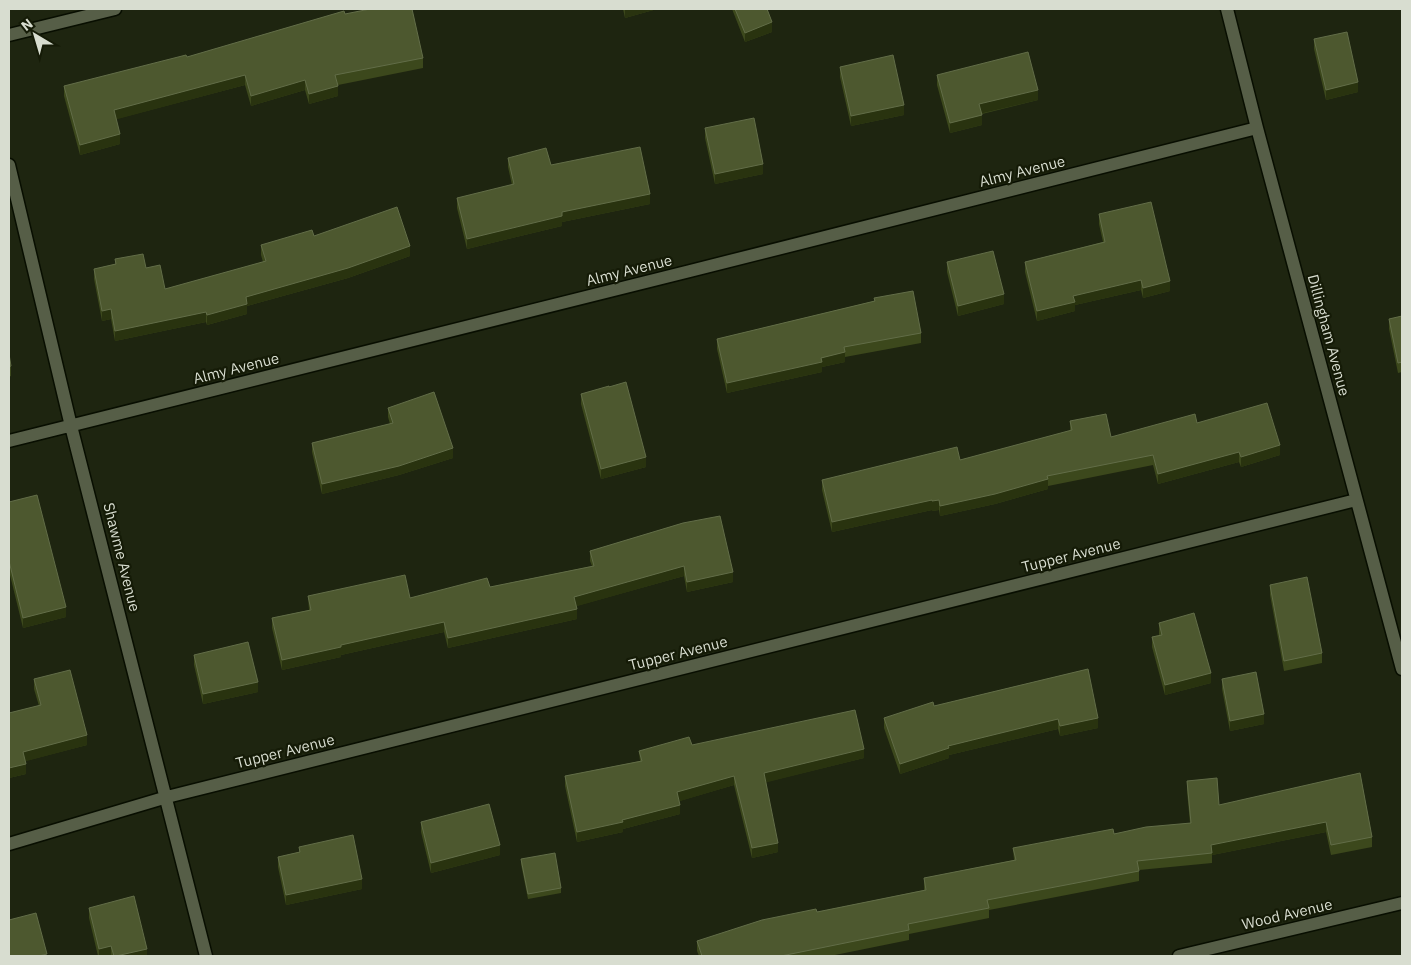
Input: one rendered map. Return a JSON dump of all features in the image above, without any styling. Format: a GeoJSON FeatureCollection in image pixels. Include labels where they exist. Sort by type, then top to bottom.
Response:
{"type":"FeatureCollection","features":[{"type":"Feature","properties":{"kind":"street"},"geometry":{"type":"LineString","coordinates":[[9,35],[115,9]]}},
{"type":"Feature","properties":{"kind":"street","name":"Dillingham Avenue"},"geometry":{"type":"LineString","coordinates":[[1228,9],[1257,128],[1402,668]]}},
{"type":"Feature","properties":{"kind":"street","name":"Almy Avenue"},"geometry":{"type":"LineString","coordinates":[[9,441],[1257,128]]}},
{"type":"Feature","properties":{"kind":"street","name":"Shawme Avenue"},"geometry":{"type":"LineString","coordinates":[[9,165],[71,426],[206,956]]}},
{"type":"Feature","properties":{"kind":"street","name":"Tupper Avenue"},"geometry":{"type":"LineString","coordinates":[[9,844],[167,798],[1356,500]]}},
{"type":"Feature","properties":{"kind":"street","name":"Wood Avenue"},"geometry":{"type":"LineString","coordinates":[[1179,956],[1402,903]]}},
{"type":"Feature","properties":{"kind":"building"},"geometry":{"type":"Polygon","coordinates":[[[370,9],[412,9],[423,58],[335,75],[338,86],[309,94],[305,80],[251,96],[245,75],[114,110],[120,134],[80,145],[64,86],[186,55],[187,57],[344,11],[345,14],[370,9]]]}},
{"type":"Feature","properties":{"kind":"building"},"geometry":{"type":"Polygon","coordinates":[[[735,9],[767,9],[772,22],[745,33],[735,9]]]}},
{"type":"Feature","properties":{"kind":"building"},"geometry":{"type":"Polygon","coordinates":[[[1347,32],[1358,82],[1326,90],[1314,39],[1347,32]]]}},
{"type":"Feature","properties":{"kind":"building"},"geometry":{"type":"Polygon","coordinates":[[[1028,52],[1038,90],[979,104],[982,115],[950,123],[937,75],[1028,52]]]}},
{"type":"Feature","properties":{"kind":"building"},"geometry":{"type":"Polygon","coordinates":[[[893,55],[904,105],[851,116],[840,67],[893,55]]]}},
{"type":"Feature","properties":{"kind":"building"},"geometry":{"type":"Polygon","coordinates":[[[754,118],[763,164],[715,174],[705,128],[754,118]]]}},
{"type":"Feature","properties":{"kind":"building"},"geometry":{"type":"Polygon","coordinates":[[[640,147],[650,194],[562,212],[562,216],[467,239],[457,198],[514,184],[508,158],[546,148],[551,165],[640,147]]]}},
{"type":"Feature","properties":{"kind":"building"},"geometry":{"type":"Polygon","coordinates":[[[1151,202],[1170,281],[1143,288],[1141,280],[1073,296],[1075,302],[1037,311],[1025,262],[1105,242],[1099,214],[1151,202]]]}},
{"type":"Feature","properties":{"kind":"building"},"geometry":{"type":"Polygon","coordinates":[[[397,207],[410,246],[348,268],[246,297],[247,304],[207,315],[206,312],[115,331],[111,309],[102,311],[94,269],[116,264],[115,259],[143,254],[146,268],[160,265],[165,289],[266,261],[261,245],[312,230],[314,236],[397,207]]]}},
{"type":"Feature","properties":{"kind":"building"},"geometry":{"type":"Polygon","coordinates":[[[993,251],[1004,294],[958,306],[947,262],[993,251]]]}},
{"type":"Feature","properties":{"kind":"building"},"geometry":{"type":"Polygon","coordinates":[[[913,291],[921,333],[844,347],[845,352],[821,358],[822,362],[727,383],[717,339],[875,301],[874,298],[913,291]]]}},
{"type":"Feature","properties":{"kind":"building"},"geometry":{"type":"Polygon","coordinates":[[[1402,316],[1402,362],[1398,363],[1389,319],[1402,316]]]}},
{"type":"Feature","properties":{"kind":"building"},"geometry":{"type":"Polygon","coordinates":[[[626,382],[646,457],[601,469],[581,394],[626,382]]]}},
{"type":"Feature","properties":{"kind":"building"},"geometry":{"type":"Polygon","coordinates":[[[434,392],[453,448],[399,466],[322,484],[312,443],[393,423],[388,408],[434,392]]]}},
{"type":"Feature","properties":{"kind":"building"},"geometry":{"type":"Polygon","coordinates":[[[1267,403],[1280,445],[1241,457],[1239,452],[1158,474],[1153,455],[1047,476],[1048,479],[995,494],[940,506],[939,500],[932,500],[832,522],[822,480],[957,447],[960,460],[1072,430],[1070,421],[1106,414],[1111,437],[1195,414],[1197,423],[1267,403]]]}},
{"type":"Feature","properties":{"kind":"building"},"geometry":{"type":"Polygon","coordinates":[[[37,495],[66,607],[23,618],[9,561],[9,502],[37,495]]]}},
{"type":"Feature","properties":{"kind":"building"},"geometry":{"type":"Polygon","coordinates":[[[720,516],[733,572],[687,582],[684,566],[574,597],[577,609],[448,638],[444,622],[282,660],[272,618],[311,610],[308,596],[405,575],[410,598],[487,578],[490,587],[594,566],[590,551],[683,523],[720,516]]]}},
{"type":"Feature","properties":{"kind":"building"},"geometry":{"type":"Polygon","coordinates":[[[1307,577],[1322,653],[1284,661],[1270,585],[1307,577]]]}},
{"type":"Feature","properties":{"kind":"building"},"geometry":{"type":"Polygon","coordinates":[[[1194,613],[1211,673],[1165,685],[1152,637],[1162,635],[1159,623],[1194,613]]]}},
{"type":"Feature","properties":{"kind":"building"},"geometry":{"type":"Polygon","coordinates":[[[248,642],[258,682],[203,694],[194,655],[248,642]]]}},
{"type":"Feature","properties":{"kind":"building"},"geometry":{"type":"Polygon","coordinates":[[[1088,669],[1098,718],[1060,726],[1058,719],[948,746],[949,748],[900,764],[884,718],[933,702],[934,706],[1088,669]]]}},
{"type":"Feature","properties":{"kind":"building"},"geometry":{"type":"Polygon","coordinates":[[[70,670],[87,735],[23,752],[26,764],[9,768],[9,713],[41,705],[34,679],[70,670]]]}},
{"type":"Feature","properties":{"kind":"building"},"geometry":{"type":"Polygon","coordinates":[[[1256,672],[1264,714],[1230,721],[1222,679],[1256,672]]]}},
{"type":"Feature","properties":{"kind":"building"},"geometry":{"type":"Polygon","coordinates":[[[855,710],[864,749],[764,773],[778,843],[752,848],[734,776],[677,792],[680,805],[622,820],[623,822],[577,832],[565,776],[642,761],[639,751],[689,737],[692,745],[855,710]]]}},
{"type":"Feature","properties":{"kind":"building"},"geometry":{"type":"Polygon","coordinates":[[[1360,773],[1372,837],[1331,845],[1326,822],[1211,845],[1212,853],[1137,861],[1139,871],[987,900],[989,908],[908,924],[909,930],[781,956],[702,956],[697,941],[762,920],[816,909],[817,912],[926,890],[924,878],[1016,860],[1013,848],[1113,829],[1114,834],[1146,827],[1191,823],[1187,781],[1217,778],[1219,805],[1360,773]]]}},
{"type":"Feature","properties":{"kind":"building"},"geometry":{"type":"Polygon","coordinates":[[[489,804],[500,845],[431,863],[421,822],[489,804]]]}},
{"type":"Feature","properties":{"kind":"building"},"geometry":{"type":"Polygon","coordinates":[[[353,835],[362,879],[286,895],[278,857],[300,852],[299,847],[353,835]]]}},
{"type":"Feature","properties":{"kind":"building"},"geometry":{"type":"Polygon","coordinates":[[[555,853],[561,888],[528,894],[521,859],[555,853]]]}},
{"type":"Feature","properties":{"kind":"building"},"geometry":{"type":"Polygon","coordinates":[[[134,896],[147,949],[114,956],[111,946],[99,949],[89,908],[134,896]]]}},
{"type":"Feature","properties":{"kind":"building"},"geometry":{"type":"Polygon","coordinates":[[[36,913],[47,954],[39,956],[9,956],[9,920],[36,913]]]}}]}
